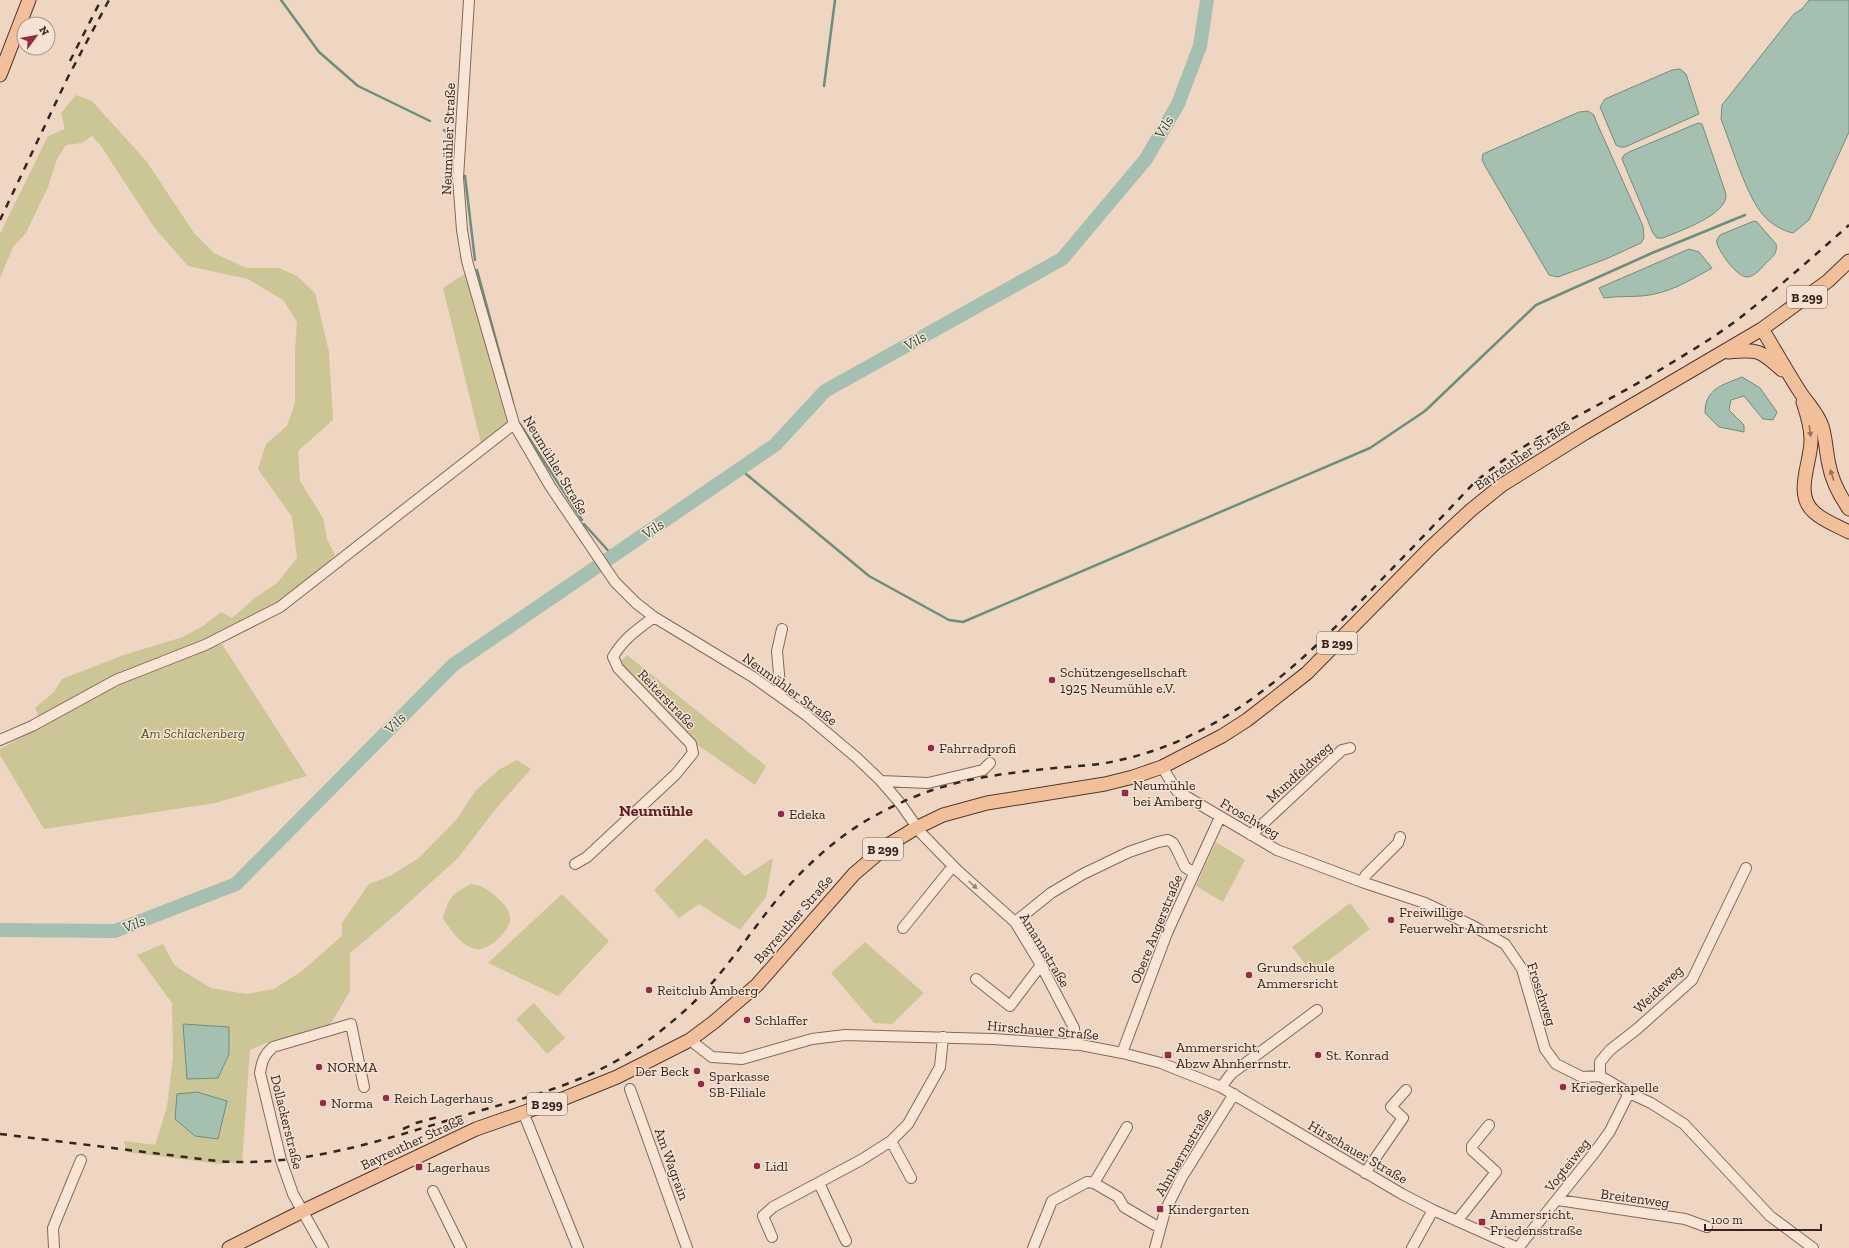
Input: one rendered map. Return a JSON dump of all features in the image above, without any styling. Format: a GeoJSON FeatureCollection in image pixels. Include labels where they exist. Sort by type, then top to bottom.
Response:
{"type":"FeatureCollection","features":[{"type":"Feature","properties":{"kind":"main road"},"geometry":{"type":"LineString","coordinates":[[0,76],[29,0]]}},
{"type":"Feature","properties":{"kind":"main road","name":"Bayreuther Straße"},"geometry":{"type":"LineString","coordinates":[[229,1248],[303,1211],[476,1129],[565,1098],[616,1077],[690,1040],[714,1022],[756,986],[854,874],[888,845],[916,828],[944,815],[987,803],[1106,784],[1162,767],[1222,736],[1247,720],[1307,673],[1435,544],[1502,485],[1585,433],[1762,329],[1828,281],[1849,261]]}},
{"type":"Feature","properties":{"kind":"main road"},"geometry":{"type":"LineString","coordinates":[[1762,329],[1822,425],[1832,477],[1839,494],[1849,509]]}},
{"type":"Feature","properties":{"kind":"main road"},"geometry":{"type":"LineString","coordinates":[[1725,352],[1753,351],[1764,353],[1794,380]]}},
{"type":"Feature","properties":{"kind":"main road"},"geometry":{"type":"LineString","coordinates":[[1801,393],[1811,430],[1810,454],[1804,483],[1804,496],[1813,512],[1849,532]]}},
{"type":"Feature","properties":{"kind":"street","name":"Neumühler Straße"},"geometry":{"type":"LineString","coordinates":[[469,0],[458,178],[462,230],[467,261],[514,424],[550,486],[615,582],[636,603],[654,617],[753,677],[829,734],[881,781],[900,803],[916,828]]}},
{"type":"Feature","properties":{"kind":"street"},"geometry":{"type":"LineString","coordinates":[[0,740],[32,726],[116,680],[205,645],[280,607],[514,424]]}},
{"type":"Feature","properties":{"kind":"street","name":"Reiterstraße"},"geometry":{"type":"LineString","coordinates":[[574,864],[587,857],[676,774],[693,753],[691,744],[618,668],[613,657],[619,646],[627,638],[654,617]]}},
{"type":"Feature","properties":{"kind":"street"},"geometry":{"type":"LineString","coordinates":[[781,697],[777,651],[782,629]]}},
{"type":"Feature","properties":{"kind":"street","name":"Mundfeldweg"},"geometry":{"type":"LineString","coordinates":[[1251,835],[1342,750],[1350,748]]}},
{"type":"Feature","properties":{"kind":"street"},"geometry":{"type":"LineString","coordinates":[[881,781],[928,783],[983,770],[990,763]]}},
{"type":"Feature","properties":{"kind":"street","name":"Froschweg"},"geometry":{"type":"LineString","coordinates":[[1162,767],[1177,791],[1277,850],[1362,882],[1425,903],[1473,926],[1505,944],[1522,969],[1544,1049],[1556,1064],[1582,1077],[1600,1076]]}},
{"type":"Feature","properties":{"kind":"street","name":"Obere Angerstraße"},"geometry":{"type":"LineString","coordinates":[[1122,1053],[1167,933],[1220,817]]}},
{"type":"Feature","properties":{"kind":"street","name":"Amannstraße"},"geometry":{"type":"LineString","coordinates":[[916,828],[953,866],[1015,922],[1041,966],[1074,1028],[1075,1045]]}},
{"type":"Feature","properties":{"kind":"street"},"geometry":{"type":"LineString","coordinates":[[1362,882],[1366,874],[1398,843],[1400,837]]}},
{"type":"Feature","properties":{"kind":"street"},"geometry":{"type":"LineString","coordinates":[[1015,922],[1051,893],[1084,874],[1129,852],[1158,842],[1168,840],[1173,843],[1185,867],[1194,873]]}},
{"type":"Feature","properties":{"kind":"street"},"geometry":{"type":"LineString","coordinates":[[903,928],[953,866]]}},
{"type":"Feature","properties":{"kind":"street","name":"Weideweg"},"geometry":{"type":"LineString","coordinates":[[1600,1076],[1600,1062],[1610,1050],[1637,1029],[1692,980],[1746,868]]}},
{"type":"Feature","properties":{"kind":"street"},"geometry":{"type":"LineString","coordinates":[[976,979],[1010,1006],[1041,966]]}},
{"type":"Feature","properties":{"kind":"street"},"geometry":{"type":"LineString","coordinates":[[1221,1087],[1231,1074],[1317,1010]]}},
{"type":"Feature","properties":{"kind":"street","name":"Dollackerstraße"},"geometry":{"type":"LineString","coordinates":[[323,1248],[293,1194],[281,1160],[260,1073],[265,1054],[272,1047],[284,1042],[351,1024],[364,1087]]}},
{"type":"Feature","properties":{"kind":"street","name":"Hirschauer Straße"},"geometry":{"type":"LineString","coordinates":[[690,1040],[712,1057],[742,1059],[812,1039],[845,1035],[943,1037],[1075,1045],[1122,1053],[1161,1063],[1221,1087],[1365,1173],[1433,1210],[1518,1248]]}},
{"type":"Feature","properties":{"kind":"street"},"geometry":{"type":"LineString","coordinates":[[772,1237],[763,1216],[773,1207],[819,1184],[861,1160],[891,1140],[908,1124],[940,1067],[943,1037]]}},
{"type":"Feature","properties":{"kind":"street"},"geometry":{"type":"LineString","coordinates":[[1600,1076],[1629,1093],[1657,1106],[1684,1124],[1770,1216],[1813,1248]]}},
{"type":"Feature","properties":{"kind":"street","name":"Am Wagrain"},"geometry":{"type":"LineString","coordinates":[[630,1089],[687,1248]]}},
{"type":"Feature","properties":{"kind":"street"},"geometry":{"type":"LineString","coordinates":[[1365,1173],[1403,1118],[1391,1107],[1406,1090]]}},
{"type":"Feature","properties":{"kind":"street","name":"Vogteiweg"},"geometry":{"type":"LineString","coordinates":[[1518,1248],[1558,1200],[1610,1131],[1629,1093]]}},
{"type":"Feature","properties":{"kind":"street","name":"Ahnherrnstraße"},"geometry":{"type":"LineString","coordinates":[[1155,1248],[1166,1211],[1182,1177],[1234,1094]]}},
{"type":"Feature","properties":{"kind":"street"},"geometry":{"type":"LineString","coordinates":[[523,1112],[578,1248]]}},
{"type":"Feature","properties":{"kind":"street"},"geometry":{"type":"LineString","coordinates":[[1457,1221],[1496,1172],[1472,1150],[1472,1146],[1489,1125]]}},
{"type":"Feature","properties":{"kind":"street"},"geometry":{"type":"LineString","coordinates":[[1094,1183],[1127,1127]]}},
{"type":"Feature","properties":{"kind":"street"},"geometry":{"type":"LineString","coordinates":[[891,1140],[911,1178]]}},
{"type":"Feature","properties":{"kind":"street"},"geometry":{"type":"LineString","coordinates":[[54,1248],[54,1228],[56,1218],[81,1160]]}},
{"type":"Feature","properties":{"kind":"street"},"geometry":{"type":"LineString","coordinates":[[1033,1248],[1052,1201],[1087,1182],[1094,1183],[1118,1197],[1124,1207],[1160,1228]]}},
{"type":"Feature","properties":{"kind":"street"},"geometry":{"type":"LineString","coordinates":[[819,1184],[837,1218],[846,1241]]}},
{"type":"Feature","properties":{"kind":"street"},"geometry":{"type":"LineString","coordinates":[[433,1191],[461,1248]]}},
{"type":"Feature","properties":{"kind":"street","name":"Breitenweg"},"geometry":{"type":"LineString","coordinates":[[1558,1200],[1685,1219],[1707,1227]]}},
{"type":"Feature","properties":{"kind":"street"},"geometry":{"type":"LineString","coordinates":[[1412,1248],[1433,1210]]}},
{"type":"Feature","properties":{"kind":"green space"},"geometry":{"type":"Polygon","coordinates":[[[76,95],[92,101],[147,162],[194,233],[214,253],[246,268],[279,268],[297,276],[315,293],[329,352],[333,420],[298,451],[300,481],[323,518],[327,539],[335,555],[320,572],[288,598],[249,622],[39,716],[35,708],[54,692],[62,679],[124,655],[183,637],[203,626],[221,612],[232,618],[256,597],[277,583],[297,558],[292,517],[258,469],[266,444],[287,426],[295,403],[295,351],[297,322],[283,300],[248,279],[188,266],[154,227],[101,146],[92,136],[82,143],[66,145],[57,159],[48,187],[26,233],[13,247],[0,278],[0,234],[48,136],[65,129],[61,113],[76,95]]]}},
{"type":"Feature","properties":{"kind":"green space"},"geometry":{"type":"Polygon","coordinates":[[[466,273],[507,423],[481,443],[443,288],[466,273]]]}},
{"type":"Feature","properties":{"kind":"green space","name":"Am Schlackenberg"},"geometry":{"type":"Polygon","coordinates":[[[222,644],[307,776],[215,803],[44,829],[0,755],[0,749],[132,678],[222,644]]]}},
{"type":"Feature","properties":{"kind":"green space"},"geometry":{"type":"Polygon","coordinates":[[[627,655],[766,766],[755,785],[695,743],[620,662],[627,655]]]}},
{"type":"Feature","properties":{"kind":"green space"},"geometry":{"type":"Polygon","coordinates":[[[517,760],[531,769],[494,811],[458,858],[394,916],[350,953],[350,991],[329,1027],[271,1041],[250,1050],[242,1162],[219,1164],[127,1152],[124,1141],[155,1145],[167,1107],[173,1057],[172,1003],[137,955],[163,944],[175,966],[211,988],[246,994],[274,989],[302,971],[342,936],[342,923],[369,884],[390,876],[419,858],[457,819],[476,790],[500,769],[517,760]]]}},
{"type":"Feature","properties":{"kind":"green space"},"geometry":{"type":"Polygon","coordinates":[[[706,838],[745,876],[773,858],[766,897],[740,930],[699,904],[679,918],[654,890],[706,838]]]}},
{"type":"Feature","properties":{"kind":"green space"},"geometry":{"type":"Polygon","coordinates":[[[1216,842],[1245,860],[1223,902],[1196,886],[1216,842]]]}},
{"type":"Feature","properties":{"kind":"green space"},"geometry":{"type":"Polygon","coordinates":[[[471,884],[481,886],[489,891],[505,906],[510,915],[509,924],[503,934],[492,944],[481,949],[471,947],[461,941],[443,918],[447,905],[452,897],[471,884]]]}},
{"type":"Feature","properties":{"kind":"green space"},"geometry":{"type":"Polygon","coordinates":[[[562,894],[609,941],[558,996],[488,963],[562,894]]]}},
{"type":"Feature","properties":{"kind":"green space"},"geometry":{"type":"Polygon","coordinates":[[[1350,903],[1370,929],[1312,973],[1292,947],[1350,903]]]}},
{"type":"Feature","properties":{"kind":"green space"},"geometry":{"type":"Polygon","coordinates":[[[865,942],[924,993],[892,1024],[874,1023],[831,973],[865,942]]]}},
{"type":"Feature","properties":{"kind":"green space"},"geometry":{"type":"Polygon","coordinates":[[[534,1003],[565,1038],[547,1054],[516,1019],[534,1003]]]}},
{"type":"Feature","properties":{"kind":"shaded area"},"geometry":{"type":"Polygon","coordinates":[[[1809,0],[1849,0],[1849,132],[1809,220],[1793,233],[1781,229],[1767,219],[1758,208],[1740,170],[1721,119],[1722,105],[1794,14],[1802,9],[1809,0]]]}},
{"type":"Feature","properties":{"kind":"shaded area"},"geometry":{"type":"Polygon","coordinates":[[[1680,69],[1686,74],[1699,114],[1625,147],[1616,145],[1600,107],[1605,99],[1672,70],[1680,69]]]}},
{"type":"Feature","properties":{"kind":"shaded area"},"geometry":{"type":"Polygon","coordinates":[[[1588,111],[1594,115],[1643,226],[1644,238],[1641,243],[1606,259],[1558,277],[1549,275],[1485,166],[1482,160],[1483,154],[1579,112],[1588,111]]]}},
{"type":"Feature","properties":{"kind":"shaded area"},"geometry":{"type":"Polygon","coordinates":[[[1698,123],[1702,124],[1726,194],[1725,202],[1711,215],[1690,227],[1663,238],[1657,238],[1653,233],[1622,159],[1624,155],[1629,152],[1698,123]]]}},
{"type":"Feature","properties":{"kind":"shaded area"},"geometry":{"type":"Polygon","coordinates":[[[1754,221],[1757,222],[1776,244],[1776,252],[1758,271],[1750,277],[1747,277],[1738,273],[1729,263],[1718,247],[1717,239],[1720,235],[1754,221]]]}},
{"type":"Feature","properties":{"kind":"shaded area"},"geometry":{"type":"Polygon","coordinates":[[[1689,249],[1699,252],[1712,268],[1695,278],[1660,293],[1641,296],[1604,298],[1599,288],[1689,249]]]}},
{"type":"Feature","properties":{"kind":"shaded area"},"geometry":{"type":"Polygon","coordinates":[[[1742,377],[1760,388],[1777,412],[1773,420],[1763,419],[1744,396],[1731,400],[1729,410],[1744,425],[1744,432],[1719,427],[1705,413],[1708,398],[1722,385],[1742,377]]]}},
{"type":"Feature","properties":{"kind":"shaded area"},"geometry":{"type":"Polygon","coordinates":[[[183,1024],[229,1027],[229,1054],[218,1078],[187,1079],[183,1024]]]}},
{"type":"Feature","properties":{"kind":"shaded area"},"geometry":{"type":"Polygon","coordinates":[[[197,1092],[227,1101],[218,1139],[195,1136],[175,1119],[177,1094],[197,1092]]]}},
{"type":"Feature","properties":{"kind":"waterway"},"geometry":{"type":"LineString","coordinates":[[281,0],[319,52],[358,86],[430,121]]}},
{"type":"Feature","properties":{"kind":"waterway"},"geometry":{"type":"LineString","coordinates":[[824,86],[835,0]]}},
{"type":"Feature","properties":{"kind":"waterway","name":"Vils"},"geometry":{"type":"LineString","coordinates":[[0,930],[115,931],[236,884],[453,665],[775,445],[825,391],[1062,259],[1146,159],[1178,104],[1200,46],[1207,0]]}},
{"type":"Feature","properties":{"kind":"waterway"},"geometry":{"type":"LineString","coordinates":[[444,130],[450,135],[453,145]]}},
{"type":"Feature","properties":{"kind":"waterway"},"geometry":{"type":"LineString","coordinates":[[465,176],[475,260]]}},
{"type":"Feature","properties":{"kind":"waterway"},"geometry":{"type":"LineString","coordinates":[[740,469],[869,576],[949,620],[963,622],[1370,448],[1425,411],[1536,305],[1652,253],[1745,215]]}},
{"type":"Feature","properties":{"kind":"waterway"},"geometry":{"type":"LineString","coordinates":[[477,270],[513,403]]}},
{"type":"Feature","properties":{"kind":"waterway"},"geometry":{"type":"LineString","coordinates":[[520,424],[582,520]]}},
{"type":"Feature","properties":{"kind":"waterway"},"geometry":{"type":"LineString","coordinates":[[584,524],[613,556]]}},
{"type":"Feature","properties":{"kind":"railway"},"geometry":{"type":"LineString","coordinates":[[70,61],[101,0]]}},
{"type":"Feature","properties":{"kind":"railway"},"geometry":{"type":"LineString","coordinates":[[0,220],[68,77],[109,0]]}},
{"type":"Feature","properties":{"kind":"railway"},"geometry":{"type":"LineString","coordinates":[[0,1134],[217,1161],[250,1162],[282,1160],[346,1149],[378,1141],[556,1088],[589,1075],[629,1053],[652,1037],[695,1001],[726,966],[775,902],[796,878],[830,846],[869,819],[913,797],[976,779],[1046,769],[1093,765],[1120,760],[1160,748],[1197,732],[1232,712],[1266,689],[1327,635],[1357,606],[1473,484],[1494,467],[1538,438],[1655,373],[1720,332],[1769,295],[1849,225]]}},
{"type":"Feature","properties":{"kind":"railway"},"geometry":{"type":"LineString","coordinates":[[403,1129],[416,1123],[441,1116]]}},
{"type":"Feature","properties":{"kind":"place","name":"Schützengesellschaft 1925 Neumühle e.V."},"geometry":{"type":"Point","coordinates":[1052,680]}},
{"type":"Feature","properties":{"kind":"place","name":"Fahrradprofi"},"geometry":{"type":"Point","coordinates":[931,748]}},
{"type":"Feature","properties":{"kind":"place","name":"Neumühle bei Amberg"},"geometry":{"type":"Point","coordinates":[1125,793]}},
{"type":"Feature","properties":{"kind":"place","name":"Edeka"},"geometry":{"type":"Point","coordinates":[781,814]}},
{"type":"Feature","properties":{"kind":"place","name":"Freiwillige Feuerwehr Ammersricht"},"geometry":{"type":"Point","coordinates":[1391,920]}},
{"type":"Feature","properties":{"kind":"place","name":"Grundschule Ammersricht"},"geometry":{"type":"Point","coordinates":[1249,975]}},
{"type":"Feature","properties":{"kind":"place","name":"Reitclub Amberg"},"geometry":{"type":"Point","coordinates":[649,990]}},
{"type":"Feature","properties":{"kind":"place","name":"Schlaffer"},"geometry":{"type":"Point","coordinates":[747,1020]}},
{"type":"Feature","properties":{"kind":"place","name":"Ammersricht, Abzw Ahnherrnstr."},"geometry":{"type":"Point","coordinates":[1168,1055]}},
{"type":"Feature","properties":{"kind":"place","name":"St. Konrad"},"geometry":{"type":"Point","coordinates":[1318,1055]}},
{"type":"Feature","properties":{"kind":"place","name":"NORMA"},"geometry":{"type":"Point","coordinates":[319,1067]}},
{"type":"Feature","properties":{"kind":"place","name":"Der Beck"},"geometry":{"type":"Point","coordinates":[697,1071]}},
{"type":"Feature","properties":{"kind":"place","name":"Sparkasse SB-Filiale"},"geometry":{"type":"Point","coordinates":[701,1084]}},
{"type":"Feature","properties":{"kind":"place","name":"Kriegerkapelle"},"geometry":{"type":"Point","coordinates":[1563,1087]}},
{"type":"Feature","properties":{"kind":"place","name":"Reich Lagerhaus"},"geometry":{"type":"Point","coordinates":[386,1098]}},
{"type":"Feature","properties":{"kind":"place","name":"Norma"},"geometry":{"type":"Point","coordinates":[323,1103]}},
{"type":"Feature","properties":{"kind":"place","name":"Lidl"},"geometry":{"type":"Point","coordinates":[757,1166]}},
{"type":"Feature","properties":{"kind":"place","name":"Lagerhaus"},"geometry":{"type":"Point","coordinates":[419,1167]}},
{"type":"Feature","properties":{"kind":"place","name":"Kindergarten"},"geometry":{"type":"Point","coordinates":[1160,1209]}},
{"type":"Feature","properties":{"kind":"place","name":"Ammersricht, Friedensstraße"},"geometry":{"type":"Point","coordinates":[1482,1222]}},
{"type":"Feature","properties":{"kind":"district","name":"Neumühle"},"geometry":{"type":"Point","coordinates":[656,810]}}]}
